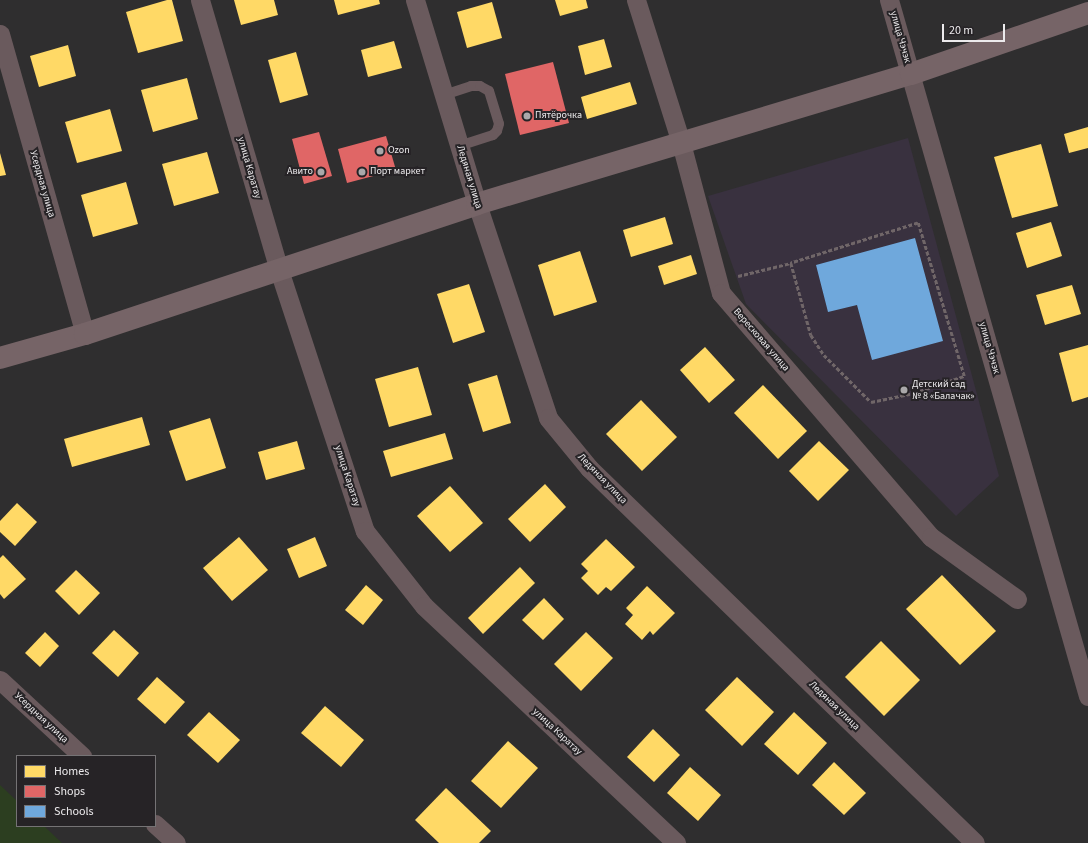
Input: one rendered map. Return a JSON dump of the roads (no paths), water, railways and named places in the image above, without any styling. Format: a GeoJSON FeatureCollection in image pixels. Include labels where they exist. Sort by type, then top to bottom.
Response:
{"type":"FeatureCollection","features":[{"type":"Feature","properties":{"kind":"street","name":"улица Каратау"},"geometry":{"type":"LineString","coordinates":[[200,0],[280,270],[365,531],[424,606],[676,843]]}},
{"type":"Feature","properties":{"kind":"street","name":"Ледяная улица"},"geometry":{"type":"LineString","coordinates":[[415,0],[477,204],[548,418],[589,468],[975,843]]}},
{"type":"Feature","properties":{"kind":"street","name":"Вересковая улица"},"geometry":{"type":"LineString","coordinates":[[636,0],[681,143],[721,292],[931,537],[1017,599]]}},
{"type":"Feature","properties":{"kind":"street","name":"улица Чэчэк"},"geometry":{"type":"LineString","coordinates":[[889,0],[1088,696]]}},
{"type":"Feature","properties":{"kind":"street"},"geometry":{"type":"LineString","coordinates":[[0,358],[85,334],[477,204],[910,74],[1088,13]]}},
{"type":"Feature","properties":{"kind":"street","name":"Усердная улица"},"geometry":{"type":"LineString","coordinates":[[0,34],[85,334]]}},
{"type":"Feature","properties":{"kind":"street","name":"Усердная улица"},"geometry":{"type":"LineString","coordinates":[[0,680],[81,755]]}},
{"type":"Feature","properties":{"kind":"street"},"geometry":{"type":"LineString","coordinates":[[156,825],[176,843]]}},
{"type":"Feature","properties":{"kind":"lane"},"geometry":{"type":"LineString","coordinates":[[444,95],[471,86],[480,86],[489,91],[499,124],[497,131],[494,135],[460,146]]}},
{"type":"Feature","properties":{"kind":"place","name":"Пятёрочка"},"geometry":{"type":"Point","coordinates":[527,116]}},
{"type":"Feature","properties":{"kind":"place","name":"Ozon"},"geometry":{"type":"Point","coordinates":[380,151]}},
{"type":"Feature","properties":{"kind":"place","name":"Авито"},"geometry":{"type":"Point","coordinates":[321,172]}},
{"type":"Feature","properties":{"kind":"place","name":"Порт маркет"},"geometry":{"type":"Point","coordinates":[362,172]}},
{"type":"Feature","properties":{"kind":"place","name":"Детский сад № 8 «Балачак»"},"geometry":{"type":"Point","coordinates":[904,390]}}]}
